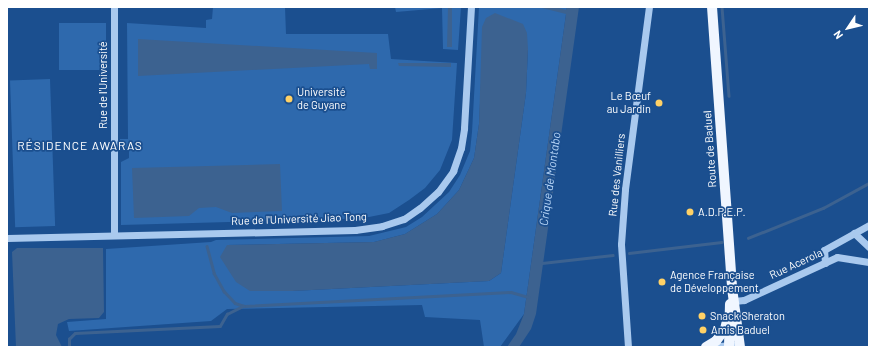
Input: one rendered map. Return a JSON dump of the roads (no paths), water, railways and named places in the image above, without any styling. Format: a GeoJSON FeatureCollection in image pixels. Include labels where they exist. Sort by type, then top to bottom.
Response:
{"type":"FeatureCollection","features":[{"type":"Feature","properties":{"kind":"main road","name":"Route de Baduel"},"geometry":{"type":"LineString","coordinates":[[712,7],[732,288],[740,346]]}},
{"type":"Feature","properties":{"kind":"main road","name":"Route de Baduel"},"geometry":{"type":"LineString","coordinates":[[729,346],[729,315],[732,288]]}},
{"type":"Feature","properties":{"kind":"main road"},"geometry":{"type":"LineString","coordinates":[[706,347],[716,341],[725,329],[729,315]]}},
{"type":"Feature","properties":{"kind":"street","name":"Rue de l'Université"},"geometry":{"type":"LineString","coordinates":[[114,7],[114,235]]}},
{"type":"Feature","properties":{"kind":"street","name":"Rue de l'Université Jiao Tong"},"geometry":{"type":"LineString","coordinates":[[7,238],[355,230],[382,226],[404,219],[420,208],[442,187],[452,171],[461,148],[464,128],[471,7]]}},
{"type":"Feature","properties":{"kind":"street","name":"Rue des Vanilliers"},"geometry":{"type":"LineString","coordinates":[[628,347],[621,244],[625,189],[649,7]]}},
{"type":"Feature","properties":{"kind":"street"},"geometry":{"type":"LineString","coordinates":[[826,263],[824,250],[869,225]]}},
{"type":"Feature","properties":{"kind":"street"},"geometry":{"type":"LineString","coordinates":[[854,234],[869,247]]}},
{"type":"Feature","properties":{"kind":"street","name":"Rue Acerola"},"geometry":{"type":"LineString","coordinates":[[734,301],[744,300],[837,257],[869,262]]}},
{"type":"Feature","properties":{"kind":"street"},"geometry":{"type":"LineString","coordinates":[[706,347],[740,346]]}},
{"type":"Feature","properties":{"kind":"water"},"geometry":{"type":"Polygon","coordinates":[[[448,7],[452,7],[452,47],[447,47],[448,7]]]}},
{"type":"Feature","properties":{"kind":"water","name":"Crique de Montabo"},"geometry":{"type":"Polygon","coordinates":[[[538,7],[555,7],[566,10],[567,7],[579,7],[536,314],[531,329],[519,347],[507,347],[516,334],[524,314],[566,14],[538,7]]]}},
{"type":"Feature","properties":{"kind":"water"},"geometry":{"type":"Polygon","coordinates":[[[495,13],[523,24],[527,33],[528,49],[526,93],[501,273],[489,281],[292,291],[250,291],[236,282],[220,257],[227,245],[374,242],[405,234],[437,214],[459,190],[474,158],[479,124],[482,27],[486,18],[495,13]]]}},
{"type":"Feature","properties":{"kind":"water"},"geometry":{"type":"Polygon","coordinates":[[[138,39],[377,53],[377,69],[370,69],[369,64],[138,76],[138,39]]]}},
{"type":"Feature","properties":{"kind":"water"},"geometry":{"type":"Polygon","coordinates":[[[398,63],[451,63],[451,67],[399,66],[398,63]]]}},
{"type":"Feature","properties":{"kind":"water"},"geometry":{"type":"Polygon","coordinates":[[[280,164],[282,211],[232,213],[216,207],[199,208],[189,216],[134,218],[132,168],[280,164]]]}},
{"type":"Feature","properties":{"kind":"water"},"geometry":{"type":"Polygon","coordinates":[[[17,248],[103,248],[104,312],[99,318],[69,319],[58,324],[56,335],[62,347],[16,347],[12,252],[17,248]]]}},
{"type":"Feature","properties":{"kind":"waterway"},"geometry":{"type":"LineString","coordinates":[[722,7],[729,96]]}},
{"type":"Feature","properties":{"kind":"waterway"},"geometry":{"type":"LineString","coordinates":[[748,238],[823,208],[869,183]]}},
{"type":"Feature","properties":{"kind":"waterway"},"geometry":{"type":"LineString","coordinates":[[629,253],[721,242]]}},
{"type":"Feature","properties":{"kind":"waterway"},"geometry":{"type":"LineString","coordinates":[[207,246],[214,273],[224,291],[235,303],[244,306],[511,292],[528,297]]}},
{"type":"Feature","properties":{"kind":"waterway"},"geometry":{"type":"LineString","coordinates":[[542,263],[613,255]]}},
{"type":"Feature","properties":{"kind":"waterway"},"geometry":{"type":"LineString","coordinates":[[69,347],[69,339],[75,333],[220,326],[227,314],[243,306]]}},
{"type":"Feature","properties":{"kind":"place","name":"Université de Guyane"},"geometry":{"type":"Point","coordinates":[289,99]}},
{"type":"Feature","properties":{"kind":"place","name":"Le Bœuf au Jardin"},"geometry":{"type":"Point","coordinates":[659,103]}},
{"type":"Feature","properties":{"kind":"place","name":"A.D.P.E.P."},"geometry":{"type":"Point","coordinates":[690,212]}},
{"type":"Feature","properties":{"kind":"place","name":"Agence Française de Développement"},"geometry":{"type":"Point","coordinates":[662,282]}},
{"type":"Feature","properties":{"kind":"place","name":"Snack Sheraton"},"geometry":{"type":"Point","coordinates":[702,316]}},
{"type":"Feature","properties":{"kind":"place","name":"Amis Baduel"},"geometry":{"type":"Point","coordinates":[703,330]}},
{"type":"Feature","properties":{"kind":"district","name":"RÉSIDENCE AWARAS"},"geometry":{"type":"Point","coordinates":[80,146]}}]}
